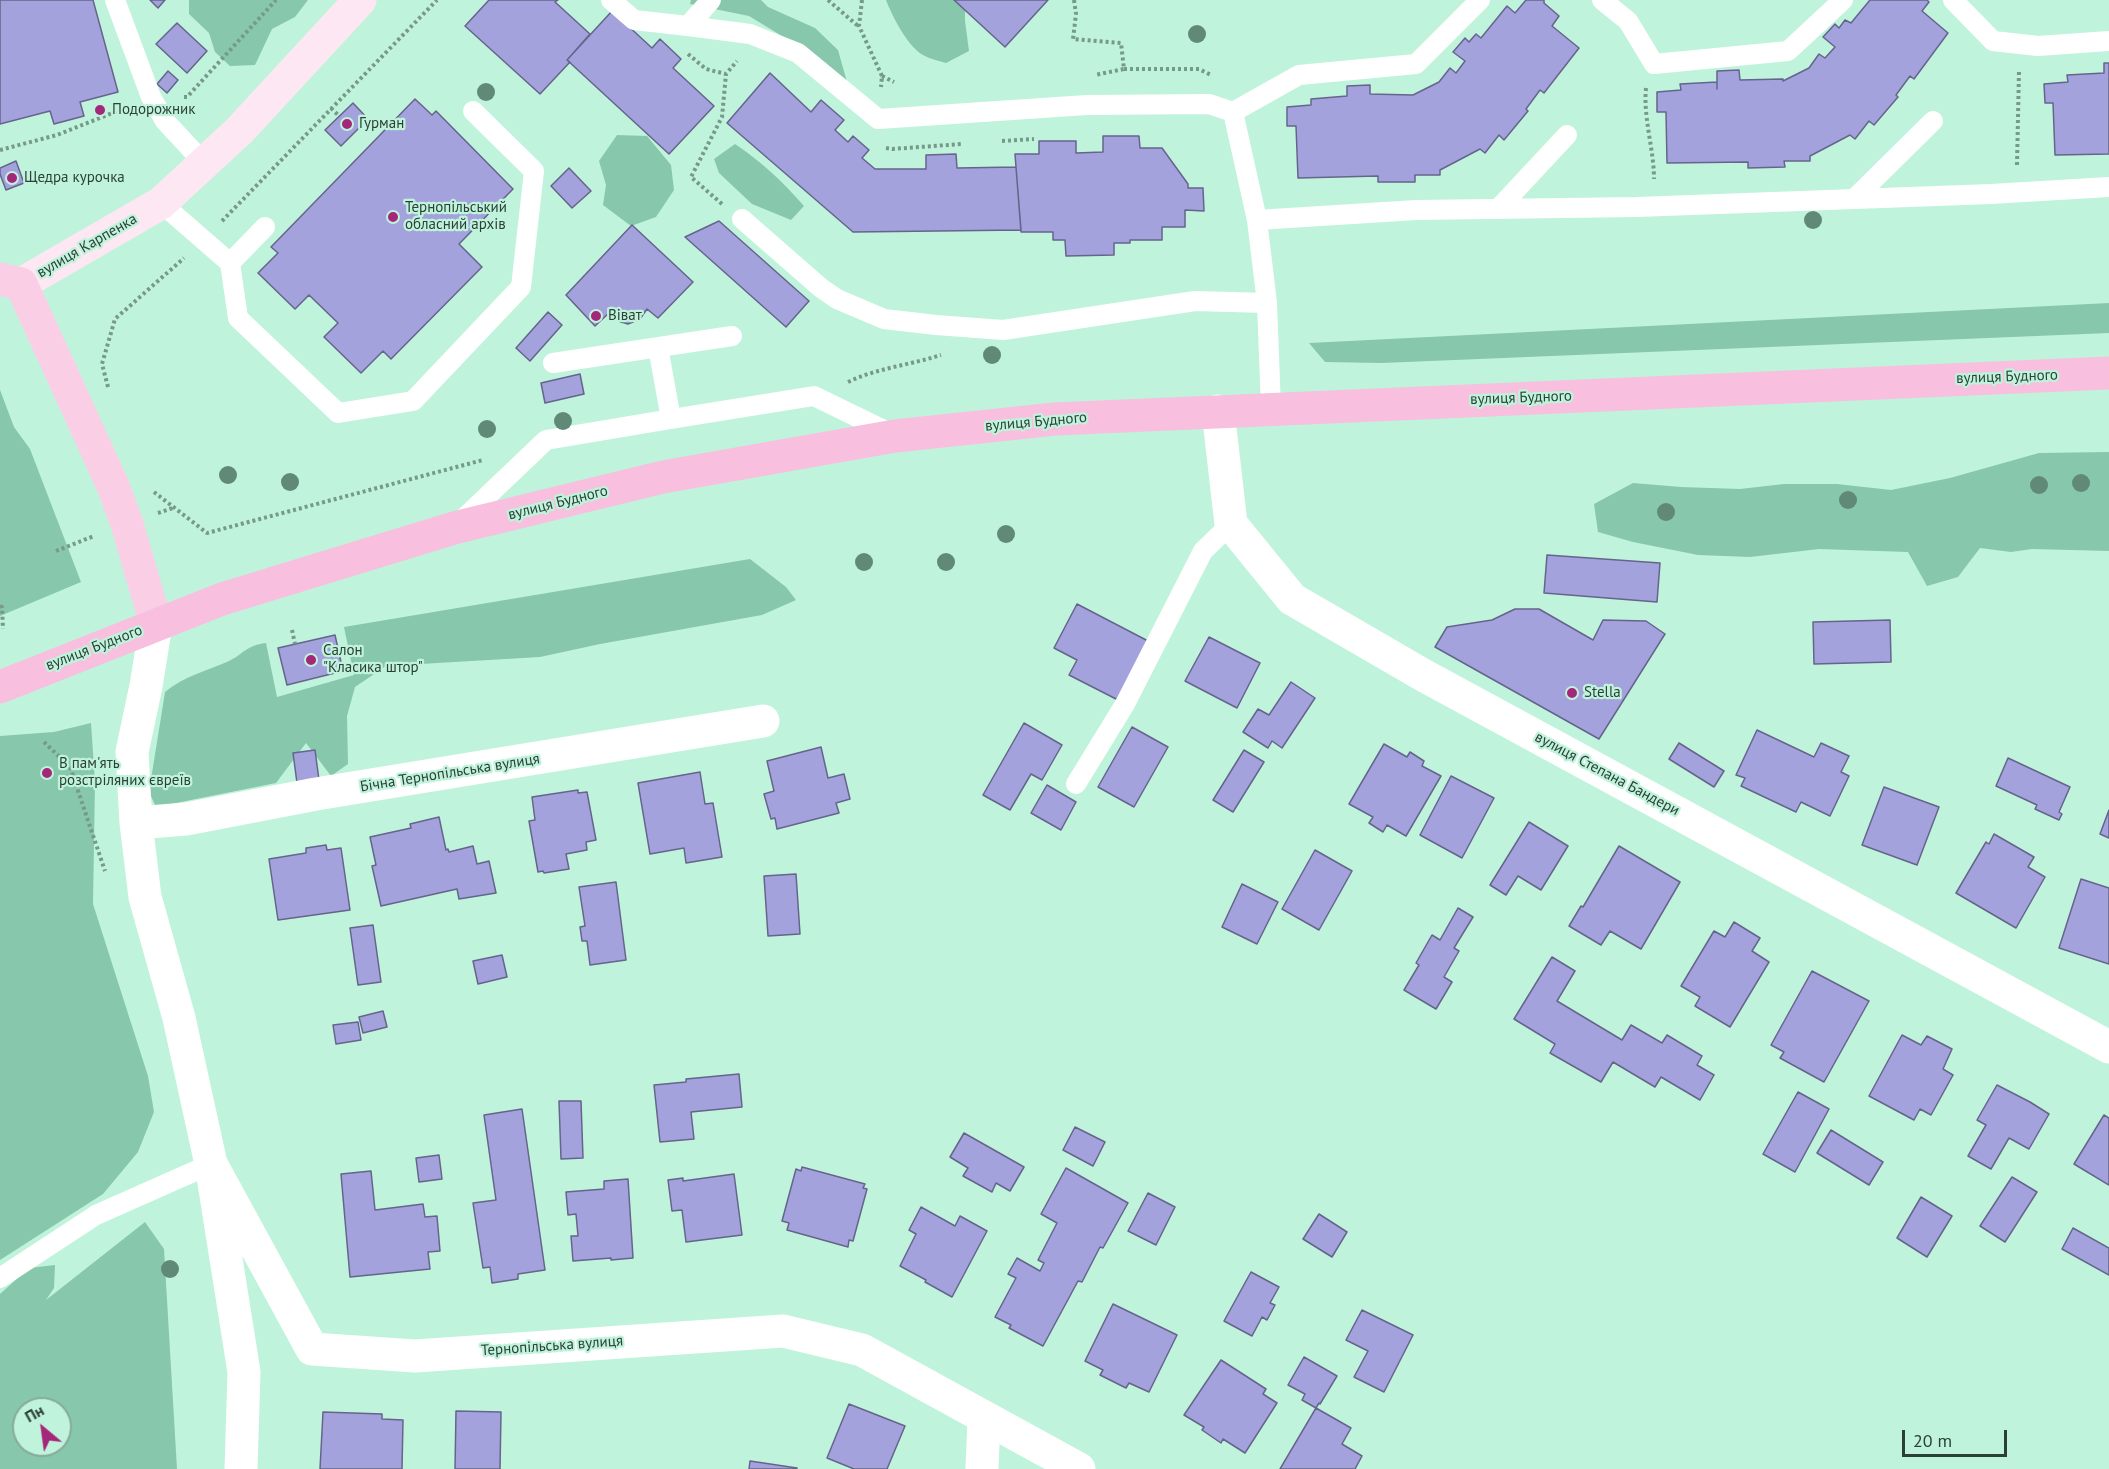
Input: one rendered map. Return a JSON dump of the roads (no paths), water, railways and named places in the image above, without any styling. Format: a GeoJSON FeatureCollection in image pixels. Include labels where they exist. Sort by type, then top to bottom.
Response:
{"type":"FeatureCollection","features":[{"type":"Feature","properties":{"kind":"highway","name":"вулиця Будного"},"geometry":{"type":"LineString","coordinates":[[0,687],[222,599],[454,528],[663,477],[895,436],[1055,419],[2109,373]]}},
{"type":"Feature","properties":{"kind":"main road","name":"вулиця Карпенка"},"geometry":{"type":"LineString","coordinates":[[156,624],[127,524],[113,486],[11,281],[161,203],[239,131],[360,0]]}},
{"type":"Feature","properties":{"kind":"street"},"geometry":{"type":"LineString","coordinates":[[1218,411],[1231,525]]}},
{"type":"Feature","properties":{"kind":"street","name":"вулиця Степана Бандери"},"geometry":{"type":"LineString","coordinates":[[1231,525],[1292,599],[1423,675],[2109,1047]]}},
{"type":"Feature","properties":{"kind":"street"},"geometry":{"type":"LineString","coordinates":[[156,624],[132,752],[136,823],[145,897],[179,1018],[211,1164],[244,1372],[241,1469]]}},
{"type":"Feature","properties":{"kind":"street","name":"Бічна Тернопільська вулиця"},"geometry":{"type":"LineString","coordinates":[[136,823],[186,819],[316,794],[764,721]]}},
{"type":"Feature","properties":{"kind":"street","name":"Тернопільська вулиця"},"geometry":{"type":"LineString","coordinates":[[211,1164],[312,1349],[415,1356],[783,1331],[862,1350],[1079,1469]]}},
{"type":"Feature","properties":{"kind":"street"},"geometry":{"type":"LineString","coordinates":[[982,1469],[984,1418]]}},
{"type":"Feature","properties":{"kind":"lane"},"geometry":{"type":"LineString","coordinates":[[115,0],[152,98],[165,121],[204,163]]}},
{"type":"Feature","properties":{"kind":"lane"},"geometry":{"type":"LineString","coordinates":[[611,0],[634,20],[750,34],[798,53],[878,118],[1086,105],[1209,104],[1233,112],[1299,75],[1416,64],[1480,0]]}},
{"type":"Feature","properties":{"kind":"lane"},"geometry":{"type":"LineString","coordinates":[[688,26],[711,0]]}},
{"type":"Feature","properties":{"kind":"lane"},"geometry":{"type":"LineString","coordinates":[[1602,0],[1628,21],[1654,64],[1788,51],[1844,0]]}},
{"type":"Feature","properties":{"kind":"lane"},"geometry":{"type":"LineString","coordinates":[[1953,0],[1993,41],[2038,45],[2109,41]]}},
{"type":"Feature","properties":{"kind":"lane"},"geometry":{"type":"LineString","coordinates":[[161,203],[230,263],[238,318],[338,413],[413,401],[521,287],[534,171],[473,111]]}},
{"type":"Feature","properties":{"kind":"lane"},"geometry":{"type":"LineString","coordinates":[[1233,112],[1257,219],[1268,303],[1271,408]]}},
{"type":"Feature","properties":{"kind":"lane"},"geometry":{"type":"LineString","coordinates":[[1854,199],[1933,121]]}},
{"type":"Feature","properties":{"kind":"lane"},"geometry":{"type":"LineString","coordinates":[[1498,209],[1567,135]]}},
{"type":"Feature","properties":{"kind":"lane"},"geometry":{"type":"LineString","coordinates":[[1257,219],[1416,210],[1644,207],[2109,187]]}},
{"type":"Feature","properties":{"kind":"lane"},"geometry":{"type":"LineString","coordinates":[[742,219],[821,288],[837,299],[884,319],[1003,330],[1194,301],[1268,303]]}},
{"type":"Feature","properties":{"kind":"lane"},"geometry":{"type":"LineString","coordinates":[[230,263],[265,227]]}},
{"type":"Feature","properties":{"kind":"lane"},"geometry":{"type":"LineString","coordinates":[[553,363],[732,336]]}},
{"type":"Feature","properties":{"kind":"lane"},"geometry":{"type":"LineString","coordinates":[[658,347],[671,419]]}},
{"type":"Feature","properties":{"kind":"lane"},"geometry":{"type":"LineString","coordinates":[[454,528],[546,440],[814,396],[895,436]]}},
{"type":"Feature","properties":{"kind":"lane"},"geometry":{"type":"LineString","coordinates":[[1076,784],[1125,704],[1203,551],[1231,525]]}},
{"type":"Feature","properties":{"kind":"lane"},"geometry":{"type":"LineString","coordinates":[[0,1278],[96,1215],[211,1164]]}},
{"type":"Feature","properties":{"kind":"place","name":"Подорожник"},"geometry":{"type":"Point","coordinates":[100,110]}},
{"type":"Feature","properties":{"kind":"place","name":"Гурман"},"geometry":{"type":"Point","coordinates":[347,124]}},
{"type":"Feature","properties":{"kind":"place","name":"Щедра курочка"},"geometry":{"type":"Point","coordinates":[12,178]}},
{"type":"Feature","properties":{"kind":"place","name":"Тернопільський обласний архів"},"geometry":{"type":"Point","coordinates":[393,217]}},
{"type":"Feature","properties":{"kind":"place","name":"Віват"},"geometry":{"type":"Point","coordinates":[596,316]}},
{"type":"Feature","properties":{"kind":"place","name":"Салон \"Класика штор\""},"geometry":{"type":"Point","coordinates":[311,660]}},
{"type":"Feature","properties":{"kind":"place","name":"Stella"},"geometry":{"type":"Point","coordinates":[1572,693]}},
{"type":"Feature","properties":{"kind":"place","name":"В пам'ять розстріляних євреїв"},"geometry":{"type":"Point","coordinates":[47,773]}}]}
